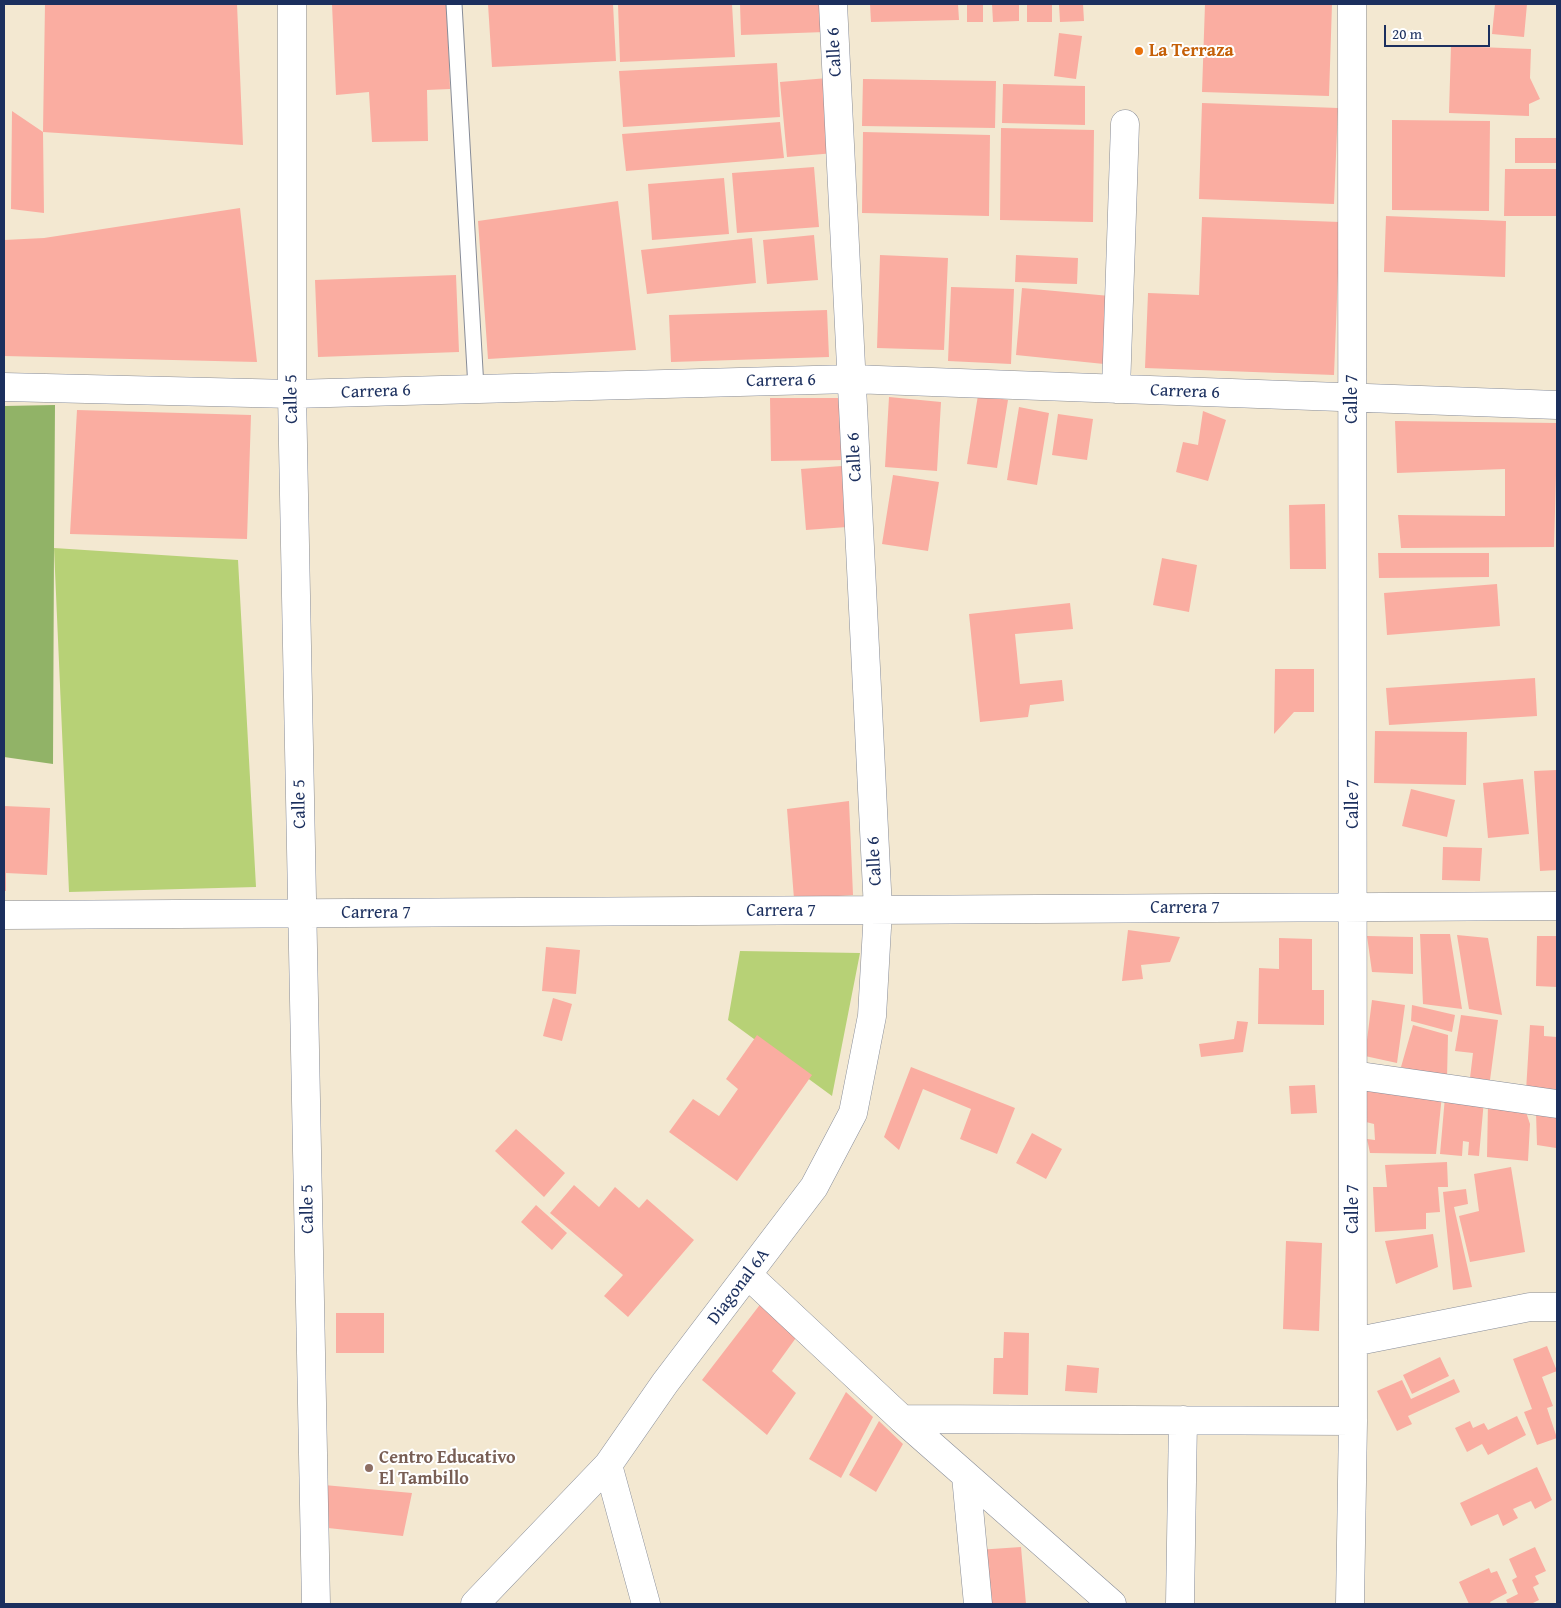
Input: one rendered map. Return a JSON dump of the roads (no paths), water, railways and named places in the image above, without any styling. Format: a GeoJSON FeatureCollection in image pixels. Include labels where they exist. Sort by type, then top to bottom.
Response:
{"type":"FeatureCollection","features":[{"type":"Feature","properties":{"kind":"street","name":"Calle 5"},"geometry":{"type":"LineString","coordinates":[[292,4],[292,394],[316,1604]]}},
{"type":"Feature","properties":{"kind":"street","name":"Calle 6"},"geometry":{"type":"LineString","coordinates":[[833,4],[878,910]]}},
{"type":"Feature","properties":{"kind":"street","name":"Calle 7"},"geometry":{"type":"LineString","coordinates":[[1350,1604],[1353,1421],[1352,4]]}},
{"type":"Feature","properties":{"kind":"street"},"geometry":{"type":"LineString","coordinates":[[1116,389],[1125,124]]}},
{"type":"Feature","properties":{"kind":"street","name":"Carrera 6"},"geometry":{"type":"LineString","coordinates":[[4,388],[292,394],[852,380],[1557,405]]}},
{"type":"Feature","properties":{"kind":"street","name":"Carrera 7"},"geometry":{"type":"LineString","coordinates":[[4,915],[1557,906]]}},
{"type":"Feature","properties":{"kind":"street","name":"Diagonal 6A"},"geometry":{"type":"LineString","coordinates":[[475,1604],[608,1465],[665,1383],[814,1186],[854,1113],[872,1016],[878,910]]}},
{"type":"Feature","properties":{"kind":"street"},"geometry":{"type":"LineString","coordinates":[[1353,1075],[1557,1104]]}},
{"type":"Feature","properties":{"kind":"street"},"geometry":{"type":"LineString","coordinates":[[748,1275],[902,1419],[1112,1604]]}},
{"type":"Feature","properties":{"kind":"street"},"geometry":{"type":"LineString","coordinates":[[1353,1342],[1530,1307],[1557,1307]]}},
{"type":"Feature","properties":{"kind":"street"},"geometry":{"type":"LineString","coordinates":[[902,1419],[1353,1421]]}},
{"type":"Feature","properties":{"kind":"street"},"geometry":{"type":"LineString","coordinates":[[1180,1604],[1183,1420]]}},
{"type":"Feature","properties":{"kind":"street"},"geometry":{"type":"LineString","coordinates":[[608,1465],[646,1604]]}},
{"type":"Feature","properties":{"kind":"street"},"geometry":{"type":"LineString","coordinates":[[966,1476],[978,1604]]}},
{"type":"Feature","properties":{"kind":"lane"},"geometry":{"type":"LineString","coordinates":[[454,4],[476,388]]}},
{"type":"Feature","properties":{"kind":"place","name":"La Terraza"},"geometry":{"type":"Point","coordinates":[1139,51]}},
{"type":"Feature","properties":{"kind":"place","name":"Centro Educativo El Tambillo"},"geometry":{"type":"Point","coordinates":[369,1468]}}]}
